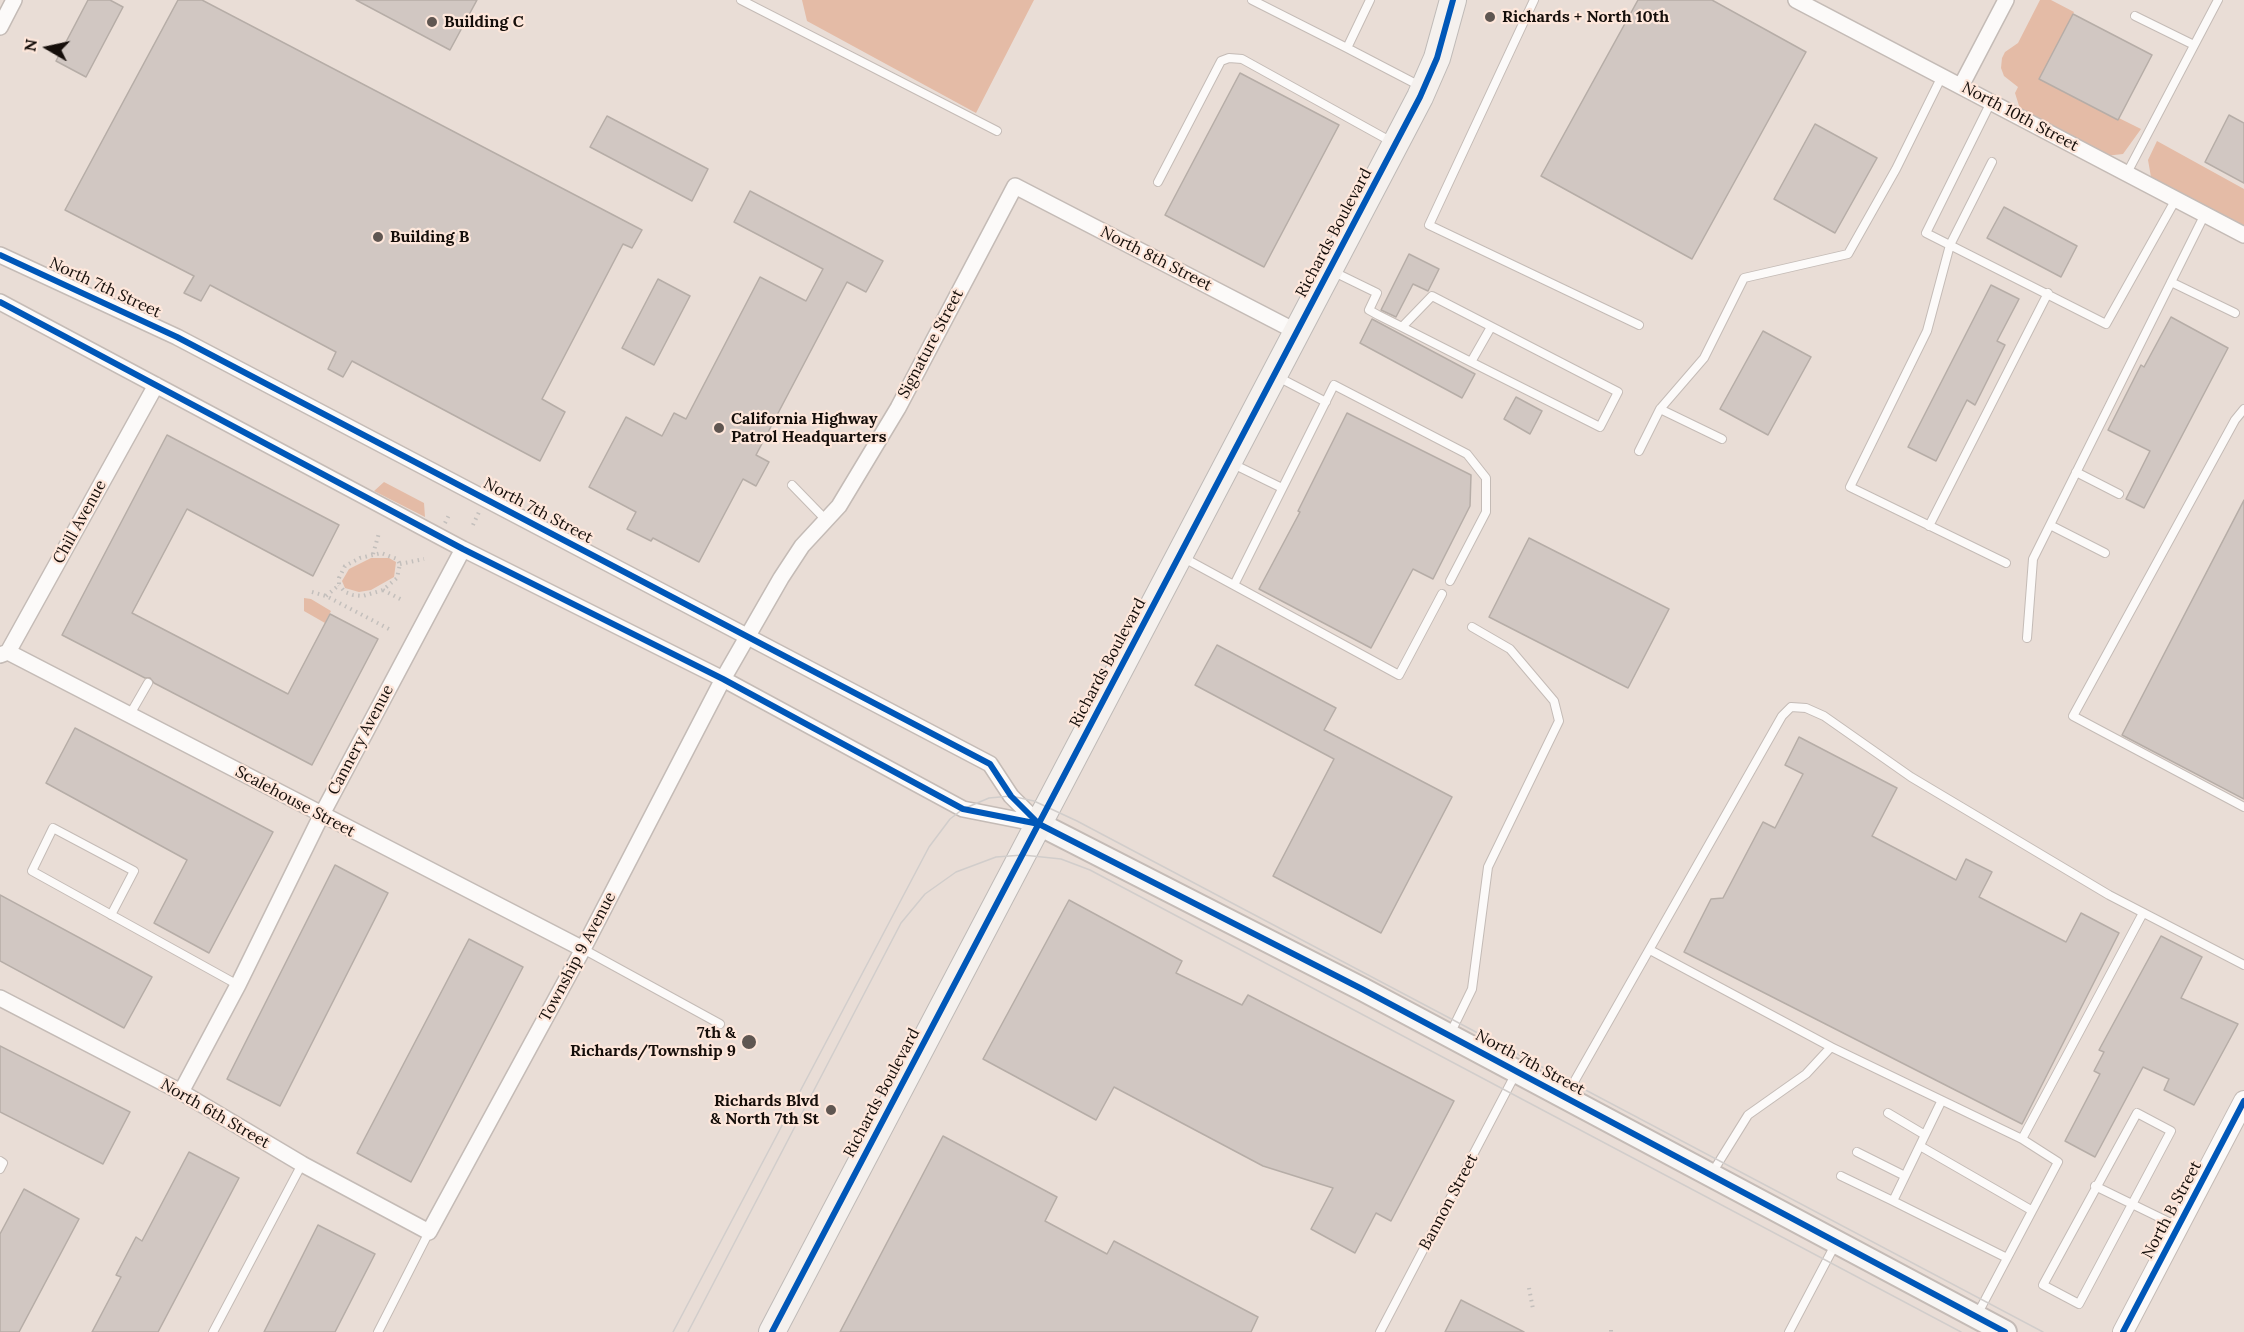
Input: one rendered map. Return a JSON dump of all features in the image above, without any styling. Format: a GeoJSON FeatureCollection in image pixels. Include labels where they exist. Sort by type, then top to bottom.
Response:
{"type":"FeatureCollection","features":[{"type":"Feature","properties":{"kind":"main road","name":"Richards Boulevard"},"geometry":{"type":"LineString","coordinates":[[772,1332],[1396,144],[1437,58],[1453,0]]}},
{"type":"Feature","properties":{"kind":"main road","name":"North 7th Street"},"geometry":{"type":"LineString","coordinates":[[1040,824],[1565,1096],[2005,1332]]}},
{"type":"Feature","properties":{"kind":"street"},"geometry":{"type":"LineString","coordinates":[[0,27],[14,0]]}},
{"type":"Feature","properties":{"kind":"street","name":"North 10th Street"},"geometry":{"type":"LineString","coordinates":[[1796,0],[2244,235]]}},
{"type":"Feature","properties":{"kind":"street"},"geometry":{"type":"LineString","coordinates":[[1960,86],[2007,0]]}},
{"type":"Feature","properties":{"kind":"street","name":"North 8th Street"},"geometry":{"type":"LineString","coordinates":[[1016,186],[1297,332]]}},
{"type":"Feature","properties":{"kind":"street","name":"Signature Street"},"geometry":{"type":"LineString","coordinates":[[723,679],[781,578],[802,546],[838,506],[898,408],[1016,186]]}},
{"type":"Feature","properties":{"kind":"street","name":"North 7th Street"},"geometry":{"type":"LineString","coordinates":[[0,255],[177,337],[990,764],[1011,796],[1040,824]]}},
{"type":"Feature","properties":{"kind":"street","name":"North 7th Street"},"geometry":{"type":"LineString","coordinates":[[0,302],[463,549],[723,679],[963,809],[1040,824]]}},
{"type":"Feature","properties":{"kind":"street","name":"Chill Avenue"},"geometry":{"type":"LineString","coordinates":[[4,653],[156,385]]}},
{"type":"Feature","properties":{"kind":"street","name":"Cannery Avenue"},"geometry":{"type":"LineString","coordinates":[[181,1092],[238,984],[321,816],[463,549]]}},
{"type":"Feature","properties":{"kind":"street","name":"Scalehouse Street"},"geometry":{"type":"LineString","coordinates":[[4,653],[583,949]]}},
{"type":"Feature","properties":{"kind":"street","name":"Township 9 Avenue"},"geometry":{"type":"LineString","coordinates":[[429,1232],[583,949],[723,679]]}},
{"type":"Feature","properties":{"kind":"street","name":"North 6th Street"},"geometry":{"type":"LineString","coordinates":[[0,998],[181,1092],[302,1164],[429,1232]]}},
{"type":"Feature","properties":{"kind":"street","name":"North B Street"},"geometry":{"type":"LineString","coordinates":[[2123,1332],[2244,1101]]}},
{"type":"Feature","properties":{"kind":"lane"},"geometry":{"type":"LineString","coordinates":[[741,0],[997,131]]}},
{"type":"Feature","properties":{"kind":"lane"},"geometry":{"type":"LineString","coordinates":[[1251,0],[1424,88]]}},
{"type":"Feature","properties":{"kind":"lane"},"geometry":{"type":"LineString","coordinates":[[1347,48],[1370,0]]}},
{"type":"Feature","properties":{"kind":"lane"},"geometry":{"type":"LineString","coordinates":[[1534,0],[1429,225],[1639,325]]}},
{"type":"Feature","properties":{"kind":"lane"},"geometry":{"type":"LineString","coordinates":[[2127,173],[2218,0]]}},
{"type":"Feature","properties":{"kind":"lane"},"geometry":{"type":"LineString","coordinates":[[2135,16],[2194,45]]}},
{"type":"Feature","properties":{"kind":"lane"},"geometry":{"type":"LineString","coordinates":[[1158,182],[1221,61],[1229,58],[1242,59],[1396,144]]}},
{"type":"Feature","properties":{"kind":"lane"},"geometry":{"type":"LineString","coordinates":[[1640,451],[1660,409],[1704,358],[1744,278],[1848,254],[1896,169],[1942,76]]}},
{"type":"Feature","properties":{"kind":"lane"},"geometry":{"type":"LineString","coordinates":[[1990,102],[1926,233],[2106,324],[2176,199]]}},
{"type":"Feature","properties":{"kind":"lane"},"geometry":{"type":"LineString","coordinates":[[1992,162],[1950,245],[1927,331],[1850,488],[2006,563]]}},
{"type":"Feature","properties":{"kind":"lane"},"geometry":{"type":"LineString","coordinates":[[2026,638],[2033,559],[2205,214]]}},
{"type":"Feature","properties":{"kind":"lane"},"geometry":{"type":"LineString","coordinates":[[1330,270],[1377,293],[1369,310],[1402,327],[1471,362],[1600,427],[1618,392],[1432,296],[1402,327]]}},
{"type":"Feature","properties":{"kind":"lane"},"geometry":{"type":"LineString","coordinates":[[2171,282],[2235,313]]}},
{"type":"Feature","properties":{"kind":"lane"},"geometry":{"type":"LineString","coordinates":[[1929,526],[2048,293]]}},
{"type":"Feature","properties":{"kind":"lane"},"geometry":{"type":"LineString","coordinates":[[1471,362],[1491,327]]}},
{"type":"Feature","properties":{"kind":"lane"},"geometry":{"type":"LineString","coordinates":[[1275,375],[1326,402]]}},
{"type":"Feature","properties":{"kind":"lane"},"geometry":{"type":"LineString","coordinates":[[1234,585],[1334,385],[1467,454],[1486,478],[1486,512],[1450,580]]}},
{"type":"Feature","properties":{"kind":"lane"},"geometry":{"type":"LineString","coordinates":[[1660,409],[1722,439]]}},
{"type":"Feature","properties":{"kind":"lane"},"geometry":{"type":"LineString","coordinates":[[2244,409],[2235,420],[2073,716],[2244,807]]}},
{"type":"Feature","properties":{"kind":"lane"},"geometry":{"type":"LineString","coordinates":[[1229,462],[1282,488]]}},
{"type":"Feature","properties":{"kind":"lane"},"geometry":{"type":"LineString","coordinates":[[2076,472],[2119,494]]}},
{"type":"Feature","properties":{"kind":"lane"},"geometry":{"type":"LineString","coordinates":[[792,485],[826,520]]}},
{"type":"Feature","properties":{"kind":"lane"},"geometry":{"type":"LineString","coordinates":[[2050,525],[2105,553]]}},
{"type":"Feature","properties":{"kind":"lane"},"geometry":{"type":"LineString","coordinates":[[1180,556],[1399,675],[1442,594]]}},
{"type":"Feature","properties":{"kind":"lane"},"geometry":{"type":"LineString","coordinates":[[1449,1035],[1472,989],[1488,867],[1559,721],[1554,701],[1510,649],[1472,627]]}},
{"type":"Feature","properties":{"kind":"lane"},"geometry":{"type":"LineString","coordinates":[[129,716],[148,683]]}},
{"type":"Feature","properties":{"kind":"lane"},"geometry":{"type":"LineString","coordinates":[[1565,1096],[1782,717],[1791,707],[1806,708],[1824,716],[1911,777],[2143,913],[2244,965]]}},
{"type":"Feature","properties":{"kind":"lane"},"geometry":{"type":"LineString","coordinates":[[111,915],[134,871],[53,828],[32,871],[111,915],[238,984]]}},
{"type":"Feature","properties":{"kind":"lane"},"geometry":{"type":"LineString","coordinates":[[2022,1139],[2143,913]]}},
{"type":"Feature","properties":{"kind":"lane"},"geometry":{"type":"LineString","coordinates":[[583,949],[720,1024]]}},
{"type":"Feature","properties":{"kind":"lane"},"geometry":{"type":"LineString","coordinates":[[1650,950],[1831,1047],[1941,1102],[2022,1139],[2058,1162],[1976,1316]]}},
{"type":"Feature","properties":{"kind":"lane"},"geometry":{"type":"LineString","coordinates":[[1712,1174],[1748,1114],[1806,1074],[1831,1047]]}},
{"type":"Feature","properties":{"kind":"lane","name":"Bannon Street"},"geometry":{"type":"LineString","coordinates":[[1380,1332],[1517,1071]]}},
{"type":"Feature","properties":{"kind":"lane"},"geometry":{"type":"LineString","coordinates":[[1893,1201],[1941,1102]]}},
{"type":"Feature","properties":{"kind":"lane"},"geometry":{"type":"LineString","coordinates":[[1888,1113],[1925,1135]]}},
{"type":"Feature","properties":{"kind":"lane"},"geometry":{"type":"LineString","coordinates":[[2137,1113],[2171,1131],[2132,1204],[2079,1304],[2043,1285],[2095,1186],[2137,1113]]}},
{"type":"Feature","properties":{"kind":"lane"},"geometry":{"type":"LineString","coordinates":[[1920,1146],[2031,1210]]}},
{"type":"Feature","properties":{"kind":"lane"},"geometry":{"type":"LineString","coordinates":[[1857,1152],[1905,1176]]}},
{"type":"Feature","properties":{"kind":"lane"},"geometry":{"type":"LineString","coordinates":[[0,1161],[3,1163],[0,1169]]}},
{"type":"Feature","properties":{"kind":"lane"},"geometry":{"type":"LineString","coordinates":[[213,1332],[302,1164]]}},
{"type":"Feature","properties":{"kind":"lane"},"geometry":{"type":"LineString","coordinates":[[1841,1176],[2007,1258]]}},
{"type":"Feature","properties":{"kind":"lane"},"geometry":{"type":"LineString","coordinates":[[2095,1186],[2178,1227]]}},
{"type":"Feature","properties":{"kind":"lane"},"geometry":{"type":"LineString","coordinates":[[378,1332],[429,1232]]}},
{"type":"Feature","properties":{"kind":"lane"},"geometry":{"type":"LineString","coordinates":[[1789,1332],[1837,1241]]}},
{"type":"Feature","properties":{"kind":"path"},"geometry":{"type":"LineString","coordinates":[[473,525],[480,510]]}},
{"type":"Feature","properties":{"kind":"path"},"geometry":{"type":"LineString","coordinates":[[373,554],[379,533]]}},
{"type":"Feature","properties":{"kind":"path"},"geometry":{"type":"LineString","coordinates":[[326,596],[339,585],[341,571],[345,566],[373,554],[389,554],[400,564]]}},
{"type":"Feature","properties":{"kind":"path"},"geometry":{"type":"LineString","coordinates":[[400,564],[424,559]]}},
{"type":"Feature","properties":{"kind":"path"},"geometry":{"type":"LineString","coordinates":[[339,585],[345,592],[353,595],[363,596],[383,590],[397,578],[400,564]]}},
{"type":"Feature","properties":{"kind":"path"},"geometry":{"type":"LineString","coordinates":[[383,590],[402,600]]}},
{"type":"Feature","properties":{"kind":"path"},"geometry":{"type":"LineString","coordinates":[[312,592],[326,596],[389,629]]}},
{"type":"Feature","properties":{"kind":"path"},"geometry":{"type":"LineString","coordinates":[[1528,1288],[1533,1309]]}},
{"type":"Feature","properties":{"kind":"shaded area"},"geometry":{"type":"Polygon","coordinates":[[[802,0],[1034,0],[976,113],[807,21],[802,0]]]}},
{"type":"Feature","properties":{"kind":"shaded area"},"geometry":{"type":"Polygon","coordinates":[[[2040,0],[2051,0],[2074,12],[2040,79],[2141,129],[2123,154],[2105,156],[2021,112],[2015,93],[2018,87],[2004,76],[2001,68],[2002,58],[2005,52],[2018,43],[2040,0]]]}},
{"type":"Feature","properties":{"kind":"shaded area"},"geometry":{"type":"Polygon","coordinates":[[[2157,141],[2244,189],[2244,228],[2151,177],[2148,160],[2157,141]]]}},
{"type":"Feature","properties":{"kind":"shaded area"},"geometry":{"type":"Polygon","coordinates":[[[384,482],[424,503],[425,517],[374,491],[384,482]]]}},
{"type":"Feature","properties":{"kind":"shaded area"},"geometry":{"type":"Polygon","coordinates":[[[371,558],[389,558],[396,562],[394,577],[371,590],[359,592],[345,588],[342,581],[349,569],[371,558]]]}},
{"type":"Feature","properties":{"kind":"shaded area"},"geometry":{"type":"Polygon","coordinates":[[[304,598],[311,599],[331,611],[325,623],[304,611],[304,598]]]}},
{"type":"Feature","properties":{"kind":"building"},"geometry":{"type":"Polygon","coordinates":[[[88,0],[110,0],[123,7],[86,77],[56,61],[88,0]]]}},
{"type":"Feature","properties":{"kind":"building","name":"Building B"},"geometry":{"type":"Polygon","coordinates":[[[178,0],[202,0],[642,230],[632,248],[623,244],[542,399],[565,412],[540,461],[352,361],[343,377],[328,369],[336,352],[210,285],[201,301],[184,293],[194,276],[65,210],[178,0]]]}},
{"type":"Feature","properties":{"kind":"building","name":"Building C"},"geometry":{"type":"Polygon","coordinates":[[[356,0],[477,0],[450,50],[356,0]]]}},
{"type":"Feature","properties":{"kind":"building"},"geometry":{"type":"Polygon","coordinates":[[[1638,0],[1712,0],[1806,52],[1692,259],[1541,176],[1638,0]]]}},
{"type":"Feature","properties":{"kind":"building"},"geometry":{"type":"Polygon","coordinates":[[[2073,14],[2152,55],[2118,120],[2039,79],[2073,14]]]}},
{"type":"Feature","properties":{"kind":"building"},"geometry":{"type":"Polygon","coordinates":[[[1240,73],[1339,125],[1264,267],[1165,215],[1240,73]]]}},
{"type":"Feature","properties":{"kind":"building"},"geometry":{"type":"Polygon","coordinates":[[[2229,115],[2244,123],[2244,183],[2205,162],[2229,115]]]}},
{"type":"Feature","properties":{"kind":"building"},"geometry":{"type":"Polygon","coordinates":[[[607,116],[708,169],[692,201],[590,147],[607,116]]]}},
{"type":"Feature","properties":{"kind":"building"},"geometry":{"type":"Polygon","coordinates":[[[1815,124],[1877,158],[1835,233],[1774,199],[1815,124]]]}},
{"type":"Feature","properties":{"kind":"building","name":"California Highway Patrol Headquarters"},"geometry":{"type":"Polygon","coordinates":[[[750,191],[883,261],[866,292],[847,282],[756,455],[769,462],[756,486],[743,479],[699,562],[653,538],[651,541],[627,529],[636,512],[589,487],[626,417],[662,436],[674,413],[686,419],[760,277],[806,301],[823,269],[734,222],[750,191]]]}},
{"type":"Feature","properties":{"kind":"building"},"geometry":{"type":"Polygon","coordinates":[[[2004,207],[2077,246],[2061,277],[1987,238],[2004,207]]]}},
{"type":"Feature","properties":{"kind":"building"},"geometry":{"type":"Polygon","coordinates":[[[1409,254],[1439,269],[1428,291],[1413,284],[1396,317],[1381,310],[1409,254]]]}},
{"type":"Feature","properties":{"kind":"building"},"geometry":{"type":"Polygon","coordinates":[[[658,279],[690,296],[654,365],[622,348],[658,279]]]}},
{"type":"Feature","properties":{"kind":"building"},"geometry":{"type":"Polygon","coordinates":[[[1991,285],[2019,299],[1997,341],[2005,345],[1975,405],[1967,400],[1936,461],[1908,447],[1991,285]]]}},
{"type":"Feature","properties":{"kind":"building"},"geometry":{"type":"Polygon","coordinates":[[[2171,317],[2228,348],[2144,508],[2126,499],[2150,451],[2108,430],[2141,365],[2144,367],[2171,317]]]}},
{"type":"Feature","properties":{"kind":"building"},"geometry":{"type":"Polygon","coordinates":[[[1372,319],[1475,374],[1462,398],[1360,343],[1372,319]]]}},
{"type":"Feature","properties":{"kind":"building"},"geometry":{"type":"Polygon","coordinates":[[[1763,331],[1811,357],[1768,435],[1720,409],[1763,331]]]}},
{"type":"Feature","properties":{"kind":"building"},"geometry":{"type":"Polygon","coordinates":[[[1516,397],[1542,411],[1530,434],[1504,419],[1516,397]]]}},
{"type":"Feature","properties":{"kind":"building"},"geometry":{"type":"Polygon","coordinates":[[[1347,413],[1471,475],[1470,506],[1433,579],[1413,569],[1371,648],[1259,589],[1300,512],[1298,511],[1347,413]]]}},
{"type":"Feature","properties":{"kind":"building"},"geometry":{"type":"Polygon","coordinates":[[[167,435],[339,525],[313,576],[187,509],[132,613],[288,694],[330,614],[378,639],[312,765],[154,683],[150,678],[145,678],[62,635],[167,435]]]}},
{"type":"Feature","properties":{"kind":"building"},"geometry":{"type":"Polygon","coordinates":[[[2244,500],[2244,799],[2122,735],[2244,500]]]}},
{"type":"Feature","properties":{"kind":"building"},"geometry":{"type":"Polygon","coordinates":[[[1529,538],[1669,609],[1628,688],[1489,617],[1529,538]]]}},
{"type":"Feature","properties":{"kind":"building"},"geometry":{"type":"Polygon","coordinates":[[[1217,645],[1336,708],[1324,730],[1452,797],[1381,933],[1273,876],[1334,759],[1195,685],[1217,645]]]}},
{"type":"Feature","properties":{"kind":"building"},"geometry":{"type":"Polygon","coordinates":[[[75,728],[273,832],[209,953],[154,923],[187,860],[46,783],[75,728]]]}},
{"type":"Feature","properties":{"kind":"building"},"geometry":{"type":"Polygon","coordinates":[[[1799,737],[1897,788],[1872,836],[1956,880],[1966,859],[1992,872],[1979,897],[2066,942],[2081,913],[2119,933],[2022,1124],[1684,952],[1711,899],[1723,898],[1763,822],[1775,828],[1803,774],[1785,765],[1799,737]]]}},
{"type":"Feature","properties":{"kind":"building"},"geometry":{"type":"Polygon","coordinates":[[[335,865],[388,893],[280,1106],[227,1079],[335,865]]]}},
{"type":"Feature","properties":{"kind":"building"},"geometry":{"type":"Polygon","coordinates":[[[0,895],[152,977],[124,1028],[0,961],[0,895]]]}},
{"type":"Feature","properties":{"kind":"building"},"geometry":{"type":"Polygon","coordinates":[[[1069,900],[1182,961],[1176,973],[1242,1005],[1248,995],[1454,1101],[1391,1221],[1376,1213],[1355,1253],[1311,1229],[1333,1188],[1263,1166],[1114,1087],[1096,1120],[983,1059],[1069,900]]]}},
{"type":"Feature","properties":{"kind":"building"},"geometry":{"type":"Polygon","coordinates":[[[2161,936],[2202,957],[2181,998],[2238,1024],[2194,1105],[2164,1090],[2169,1079],[2143,1067],[2095,1157],[2065,1141],[2100,1074],[2094,1071],[2104,1052],[2099,1050],[2161,936]]]}},
{"type":"Feature","properties":{"kind":"building"},"geometry":{"type":"Polygon","coordinates":[[[469,939],[523,967],[411,1182],[357,1153],[469,939]]]}},
{"type":"Feature","properties":{"kind":"building"},"geometry":{"type":"Polygon","coordinates":[[[0,1046],[130,1112],[103,1164],[0,1112],[0,1046]]]}},
{"type":"Feature","properties":{"kind":"building"},"geometry":{"type":"Polygon","coordinates":[[[943,1136],[1057,1197],[1045,1221],[1107,1254],[1114,1241],[1258,1317],[1251,1332],[840,1332],[943,1136]]]}},
{"type":"Feature","properties":{"kind":"building"},"geometry":{"type":"Polygon","coordinates":[[[189,1152],[239,1178],[158,1332],[92,1332],[121,1277],[116,1275],[136,1237],[142,1241],[189,1152]]]}},
{"type":"Feature","properties":{"kind":"building"},"geometry":{"type":"Polygon","coordinates":[[[24,1189],[79,1219],[19,1332],[0,1332],[0,1234],[24,1189]]]}},
{"type":"Feature","properties":{"kind":"building"},"geometry":{"type":"Polygon","coordinates":[[[318,1225],[375,1254],[335,1332],[264,1332],[318,1225]]]}},
{"type":"Feature","properties":{"kind":"building"},"geometry":{"type":"Polygon","coordinates":[[[1461,1300],[1524,1332],[1445,1332],[1461,1300]]]}},
{"type":"Feature","properties":{"kind":"tram line"},"geometry":{"type":"LineString","coordinates":[[673,1332],[929,847],[950,819],[963,809],[989,798],[1011,796],[1034,801],[1077,821],[2043,1332]]}},
{"type":"Feature","properties":{"kind":"tram line"},"geometry":{"type":"LineString","coordinates":[[688,1332],[901,923],[925,894],[956,872],[996,857],[1023,855],[1061,859],[1090,870],[1961,1332]]}},
{"type":"Feature","properties":{"kind":"cycle path"},"geometry":{"type":"LineString","coordinates":[[772,1332],[1420,97],[1437,58],[1453,0]]}},
{"type":"Feature","properties":{"kind":"cycle path"},"geometry":{"type":"LineString","coordinates":[[0,255],[177,337],[990,764],[1011,796],[1039,824]]}},
{"type":"Feature","properties":{"kind":"cycle path"},"geometry":{"type":"LineString","coordinates":[[0,302],[463,549],[723,679],[963,809],[1039,824],[1362,989],[2005,1332]]}},
{"type":"Feature","properties":{"kind":"cycle path"},"geometry":{"type":"LineString","coordinates":[[2123,1332],[2244,1101]]}},
{"type":"Feature","properties":{"kind":"place","name":"Richards + North 10th"},"geometry":{"type":"Point","coordinates":[1490,17]}},
{"type":"Feature","properties":{"kind":"place","name":"Building C"},"geometry":{"type":"Point","coordinates":[432,22]}},
{"type":"Feature","properties":{"kind":"place","name":"Building B"},"geometry":{"type":"Point","coordinates":[378,237]}},
{"type":"Feature","properties":{"kind":"place","name":"California Highway Patrol Headquarters"},"geometry":{"type":"Point","coordinates":[719,428]}},
{"type":"Feature","properties":{"kind":"place","name":"7th & Richards/Township 9"},"geometry":{"type":"Point","coordinates":[749,1042]}},
{"type":"Feature","properties":{"kind":"place","name":"Richards Blvd & North 7th St"},"geometry":{"type":"Point","coordinates":[831,1110]}}]}
